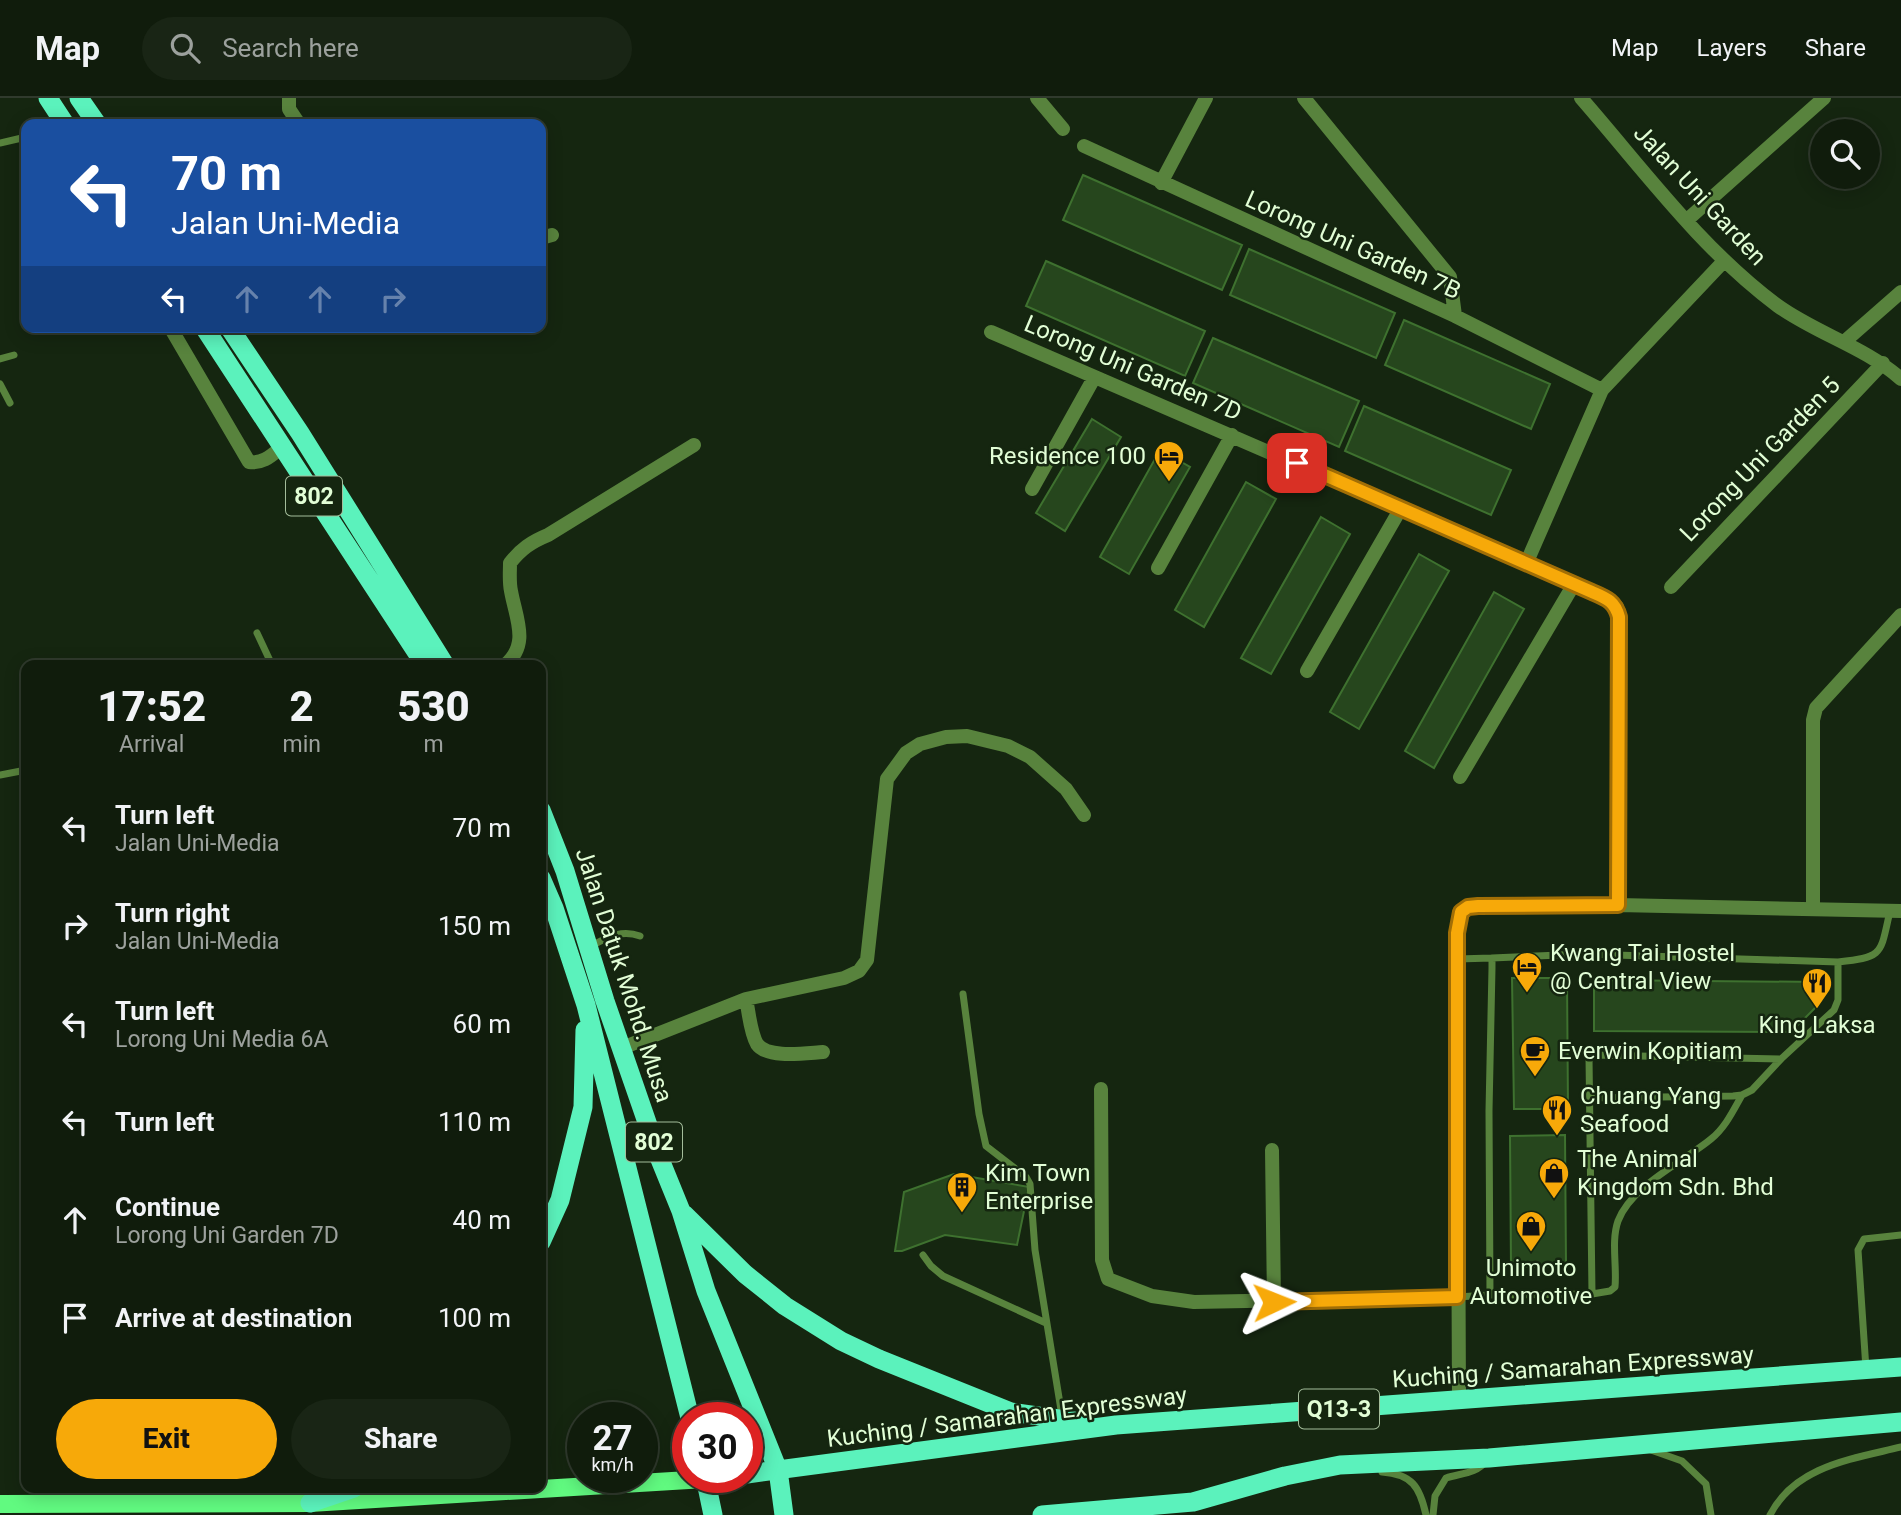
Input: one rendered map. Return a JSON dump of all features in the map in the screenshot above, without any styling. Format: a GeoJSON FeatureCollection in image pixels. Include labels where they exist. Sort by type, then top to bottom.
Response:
{"type":"FeatureCollection","features":[{"type":"Feature","properties":{"kind":"highway"},"geometry":{"type":"LineString","coordinates":[[48,98],[62,119]]}},
{"type":"Feature","properties":{"kind":"highway"},"geometry":{"type":"LineString","coordinates":[[79,98],[94,119]]}},
{"type":"Feature","properties":{"kind":"highway","name":"802"},"geometry":{"type":"LineString","coordinates":[[208,333],[421,660]]}},
{"type":"Feature","properties":{"kind":"highway","name":"802"},"geometry":{"type":"LineString","coordinates":[[233,333],[300,433],[442,660]]}},
{"type":"Feature","properties":{"kind":"highway","name":"Jalan Datuk Mohd. Musa"},"geometry":{"type":"LineString","coordinates":[[546,823],[565,872],[659,1157],[681,1211],[706,1291],[778,1470],[784,1515]]}},
{"type":"Feature","properties":{"kind":"highway","name":"Jalan Datuk Mohd. Musa"},"geometry":{"type":"LineString","coordinates":[[547,910],[586,1005],[686,1402]]}},
{"type":"Feature","properties":{"kind":"highway"},"geometry":{"type":"LineString","coordinates":[[546,1231],[560,1200],[583,1107],[586,1005]]}},
{"type":"Feature","properties":{"kind":"highway"},"geometry":{"type":"LineString","coordinates":[[681,1211],[744,1274],[785,1306],[841,1341],[878,1359],[1010,1412],[1063,1421],[1116,1425]]}},
{"type":"Feature","properties":{"kind":"highway","name":"Kuching / Samarahan Expressway"},"geometry":{"type":"LineString","coordinates":[[763,1472],[1116,1425],[1901,1367]]}},
{"type":"Feature","properties":{"kind":"highway","name":"Q13-3"},"geometry":{"type":"LineString","coordinates":[[1042,1515],[1193,1502],[1285,1476],[1340,1465],[1489,1458],[1901,1422]]}},
{"type":"Feature","properties":{"kind":"highway"},"geometry":{"type":"LineString","coordinates":[[310,1503],[339,1493]]}},
{"type":"Feature","properties":{"kind":"highway"},"geometry":{"type":"LineString","coordinates":[[712,1493],[713,1515]]}},
{"type":"Feature","properties":{"kind":"highway"},"geometry":{"type":"LineString","coordinates":[[1163,1515],[1193,1502]]}},
{"type":"Feature","properties":{"kind":"main road"},"geometry":{"type":"LineString","coordinates":[[546,1488],[672,1480]]}},
{"type":"Feature","properties":{"kind":"main road"},"geometry":{"type":"LineString","coordinates":[[0,1504],[310,1503],[470,1493]]}},
{"type":"Feature","properties":{"kind":"street"},"geometry":{"type":"LineString","coordinates":[[289,98],[289,109],[296,119]]}},
{"type":"Feature","properties":{"kind":"street"},"geometry":{"type":"LineString","coordinates":[[1037,98],[1063,129]]}},
{"type":"Feature","properties":{"kind":"street"},"geometry":{"type":"LineString","coordinates":[[1161,183],[1206,98]]}},
{"type":"Feature","properties":{"kind":"street"},"geometry":{"type":"LineString","coordinates":[[1304,98],[1450,277],[1455,316]]}},
{"type":"Feature","properties":{"kind":"street","name":"Jalan Uni Garden"},"geometry":{"type":"LineString","coordinates":[[1581,98],[1724,261],[1780,307],[1883,363],[1901,379]]}},
{"type":"Feature","properties":{"kind":"street"},"geometry":{"type":"LineString","coordinates":[[1687,220],[1824,98]]}},
{"type":"Feature","properties":{"kind":"street","name":"Lorong Uni Garden 7B"},"geometry":{"type":"LineString","coordinates":[[1084,146],[1455,316],[1602,390]]}},
{"type":"Feature","properties":{"kind":"street"},"geometry":{"type":"LineString","coordinates":[[1526,564],[1602,390],[1724,261]]}},
{"type":"Feature","properties":{"kind":"street"},"geometry":{"type":"LineString","coordinates":[[1844,342],[1901,292]]}},
{"type":"Feature","properties":{"kind":"street","name":"Lorong Uni Garden 7D"},"geometry":{"type":"LineString","coordinates":[[991,332],[1610,600],[1617,607],[1619,617],[1618,905]]}},
{"type":"Feature","properties":{"kind":"street"},"geometry":{"type":"LineString","coordinates":[[174,333],[249,462],[258,463],[265,460],[282,447]]}},
{"type":"Feature","properties":{"kind":"street","name":"Lorong Uni Garden 5"},"geometry":{"type":"LineString","coordinates":[[1671,587],[1883,363]]}},
{"type":"Feature","properties":{"kind":"street"},"geometry":{"type":"LineString","coordinates":[[1032,489],[1094,378]]}},
{"type":"Feature","properties":{"kind":"street"},"geometry":{"type":"LineString","coordinates":[[1158,568],[1232,435]]}},
{"type":"Feature","properties":{"kind":"street"},"geometry":{"type":"LineString","coordinates":[[511,660],[516,656],[520,637],[510,588],[510,562],[531,542],[548,536],[694,445]]}},
{"type":"Feature","properties":{"kind":"street"},"geometry":{"type":"LineString","coordinates":[[1307,671],[1401,508]]}},
{"type":"Feature","properties":{"kind":"street"},"geometry":{"type":"LineString","coordinates":[[1460,777],[1574,584]]}},
{"type":"Feature","properties":{"kind":"street"},"geometry":{"type":"LineString","coordinates":[[1813,908],[1813,720],[1816,708],[1901,615]]}},
{"type":"Feature","properties":{"kind":"street"},"geometry":{"type":"LineString","coordinates":[[622,1048],[746,999],[844,978],[859,971],[867,960],[887,779],[906,753],[920,744],[946,737],[967,736],[1008,746],[1030,757],[1066,789],[1084,814]]}},
{"type":"Feature","properties":{"kind":"street"},"geometry":{"type":"LineString","coordinates":[[1459,1400],[1457,921],[1461,912],[1468,907],[1618,905],[1896,911]]}},
{"type":"Feature","properties":{"kind":"street"},"geometry":{"type":"LineString","coordinates":[[746,999],[757,1043],[764,1051],[822,1052]]}},
{"type":"Feature","properties":{"kind":"street"},"geometry":{"type":"LineString","coordinates":[[1101,1089],[1102,1260],[1108,1279],[1152,1296],[1194,1302],[1457,1297]]}},
{"type":"Feature","properties":{"kind":"street"},"geometry":{"type":"LineString","coordinates":[[1272,1150],[1274,1302]]}},
{"type":"Feature","properties":{"kind":"lane"},"geometry":{"type":"LineString","coordinates":[[0,143],[21,138]]}},
{"type":"Feature","properties":{"kind":"lane"},"geometry":{"type":"LineString","coordinates":[[0,359],[14,355]]}},
{"type":"Feature","properties":{"kind":"lane"},"geometry":{"type":"LineString","coordinates":[[0,384],[10,403]]}},
{"type":"Feature","properties":{"kind":"lane"},"geometry":{"type":"LineString","coordinates":[[257,633],[270,660]]}},
{"type":"Feature","properties":{"kind":"lane"},"geometry":{"type":"LineString","coordinates":[[0,775],[21,771]]}},
{"type":"Feature","properties":{"kind":"lane"},"geometry":{"type":"LineString","coordinates":[[1457,959],[1584,954],[1838,962],[1867,959],[1876,955],[1882,946],[1896,911]]}},
{"type":"Feature","properties":{"kind":"lane"},"geometry":{"type":"LineString","coordinates":[[589,948],[619,933],[629,932],[640,936]]}},
{"type":"Feature","properties":{"kind":"lane"},"geometry":{"type":"LineString","coordinates":[[1490,1295],[1492,958]]}},
{"type":"Feature","properties":{"kind":"lane"},"geometry":{"type":"LineString","coordinates":[[1588,1098],[1742,1095],[1752,1090],[1834,1010],[1838,1000],[1838,962]]}},
{"type":"Feature","properties":{"kind":"lane"},"geometry":{"type":"LineString","coordinates":[[963,993],[979,1114],[986,1146],[1026,1177],[1030,1184],[1035,1251],[1063,1421]]}},
{"type":"Feature","properties":{"kind":"lane"},"geometry":{"type":"LineString","coordinates":[[1592,1294],[1588,1060],[1592,1055],[1781,1059]]}},
{"type":"Feature","properties":{"kind":"lane"},"geometry":{"type":"LineString","coordinates":[[1457,1297],[1592,1294],[1610,1291],[1615,1287],[1617,1223],[1629,1202],[1668,1169],[1713,1138],[1727,1122],[1742,1095]]}},
{"type":"Feature","properties":{"kind":"lane"},"geometry":{"type":"LineString","coordinates":[[1867,1370],[1858,1251],[1864,1239],[1901,1235]]}},
{"type":"Feature","properties":{"kind":"lane"},"geometry":{"type":"LineString","coordinates":[[923,1255],[930,1266],[943,1276],[1046,1323]]}},
{"type":"Feature","properties":{"kind":"lane"},"geometry":{"type":"LineString","coordinates":[[1636,1445],[1682,1461],[1706,1484],[1711,1515]]}},
{"type":"Feature","properties":{"kind":"lane"},"geometry":{"type":"LineString","coordinates":[[1770,1515],[1779,1498],[1824,1466],[1901,1447]]}},
{"type":"Feature","properties":{"kind":"lane"},"geometry":{"type":"LineString","coordinates":[[1433,1515],[1435,1496],[1446,1478],[1470,1473],[1482,1467],[1489,1458]]}},
{"type":"Feature","properties":{"kind":"lane"},"geometry":{"type":"LineString","coordinates":[[1340,1465],[1363,1472],[1403,1476],[1420,1492],[1426,1515]]}},
{"type":"Feature","properties":{"kind":"building"},"geometry":{"type":"Polygon","coordinates":[[[1083,175],[1242,245],[1222,290],[1063,220],[1083,175]]]}},
{"type":"Feature","properties":{"kind":"building"},"geometry":{"type":"Polygon","coordinates":[[[1249,249],[1395,313],[1376,358],[1230,295],[1249,249]]]}},
{"type":"Feature","properties":{"kind":"building"},"geometry":{"type":"Polygon","coordinates":[[[1046,261],[1205,331],[1185,376],[1026,306],[1046,261]]]}},
{"type":"Feature","properties":{"kind":"building"},"geometry":{"type":"Polygon","coordinates":[[[1404,320],[1550,384],[1531,429],[1385,365],[1404,320]]]}},
{"type":"Feature","properties":{"kind":"building"},"geometry":{"type":"Polygon","coordinates":[[[1213,338],[1359,401],[1339,447],[1193,383],[1213,338]]]}},
{"type":"Feature","properties":{"kind":"building"},"geometry":{"type":"Polygon","coordinates":[[[1364,406],[1511,470],[1491,515],[1345,451],[1364,406]]]}},
{"type":"Feature","properties":{"kind":"building"},"geometry":{"type":"Polygon","coordinates":[[[1092,419],[1121,437],[1065,531],[1036,513],[1092,419]]]}},
{"type":"Feature","properties":{"kind":"building"},"geometry":{"type":"Polygon","coordinates":[[[1160,450],[1190,467],[1129,574],[1100,557],[1160,450]]]}},
{"type":"Feature","properties":{"kind":"building"},"geometry":{"type":"Polygon","coordinates":[[[1246,482],[1276,499],[1204,627],[1175,610],[1246,482]]]}},
{"type":"Feature","properties":{"kind":"building"},"geometry":{"type":"Polygon","coordinates":[[[1321,517],[1350,534],[1271,674],[1241,658],[1321,517]]]}},
{"type":"Feature","properties":{"kind":"building"},"geometry":{"type":"Polygon","coordinates":[[[1419,554],[1449,571],[1359,729],[1330,712],[1419,554]]]}},
{"type":"Feature","properties":{"kind":"building"},"geometry":{"type":"Polygon","coordinates":[[[1494,592],[1524,609],[1434,768],[1405,751],[1494,592]]]}},
{"type":"Feature","properties":{"kind":"building"},"geometry":{"type":"Polygon","coordinates":[[[1512,978],[1567,978],[1568,1109],[1514,1109],[1512,978]]]}},
{"type":"Feature","properties":{"kind":"building"},"geometry":{"type":"Polygon","coordinates":[[[1594,980],[1821,982],[1821,1002],[1791,1032],[1594,1031],[1594,980]]]}},
{"type":"Feature","properties":{"kind":"building"},"geometry":{"type":"Polygon","coordinates":[[[1565,1135],[1566,1266],[1511,1267],[1510,1136],[1565,1135]]]}},
{"type":"Feature","properties":{"kind":"building","name":"Kim Town Enterprise"},"geometry":{"type":"Polygon","coordinates":[[[954,1174],[1029,1187],[1017,1245],[945,1235],[902,1251],[895,1251],[904,1192],[954,1174]]]}},
{"type":"Feature","properties":{"kind":"place","name":"Residence 100"},"geometry":{"type":"Point","coordinates":[1169,483]}},
{"type":"Feature","properties":{"kind":"place","name":"Kwang Tai Hostel @ Central View"},"geometry":{"type":"Point","coordinates":[1527,994]}},
{"type":"Feature","properties":{"kind":"place","name":"King Laksa"},"geometry":{"type":"Point","coordinates":[1817,1010]}},
{"type":"Feature","properties":{"kind":"place","name":"Everwin Kopitiam"},"geometry":{"type":"Point","coordinates":[1535,1078]}},
{"type":"Feature","properties":{"kind":"place","name":"Chuang Yang Seafood"},"geometry":{"type":"Point","coordinates":[1557,1137]}},
{"type":"Feature","properties":{"kind":"place","name":"The Animal Kingdom Sdn. Bhd"},"geometry":{"type":"Point","coordinates":[1554,1200]}},
{"type":"Feature","properties":{"kind":"place","name":"Kim Town Enterprise"},"geometry":{"type":"Point","coordinates":[962,1214]}},
{"type":"Feature","properties":{"kind":"place","name":"Unimoto Automotive"},"geometry":{"type":"Point","coordinates":[1531,1253]}},
{"type":"Feature","properties":{"kind":"route"},"geometry":{"type":"LineString","coordinates":[[1274,1302],[1457,1297],[1457,921],[1461,912],[1468,907],[1478,906],[1618,905],[1617,607],[1610,600],[1297,463]]}}]}
